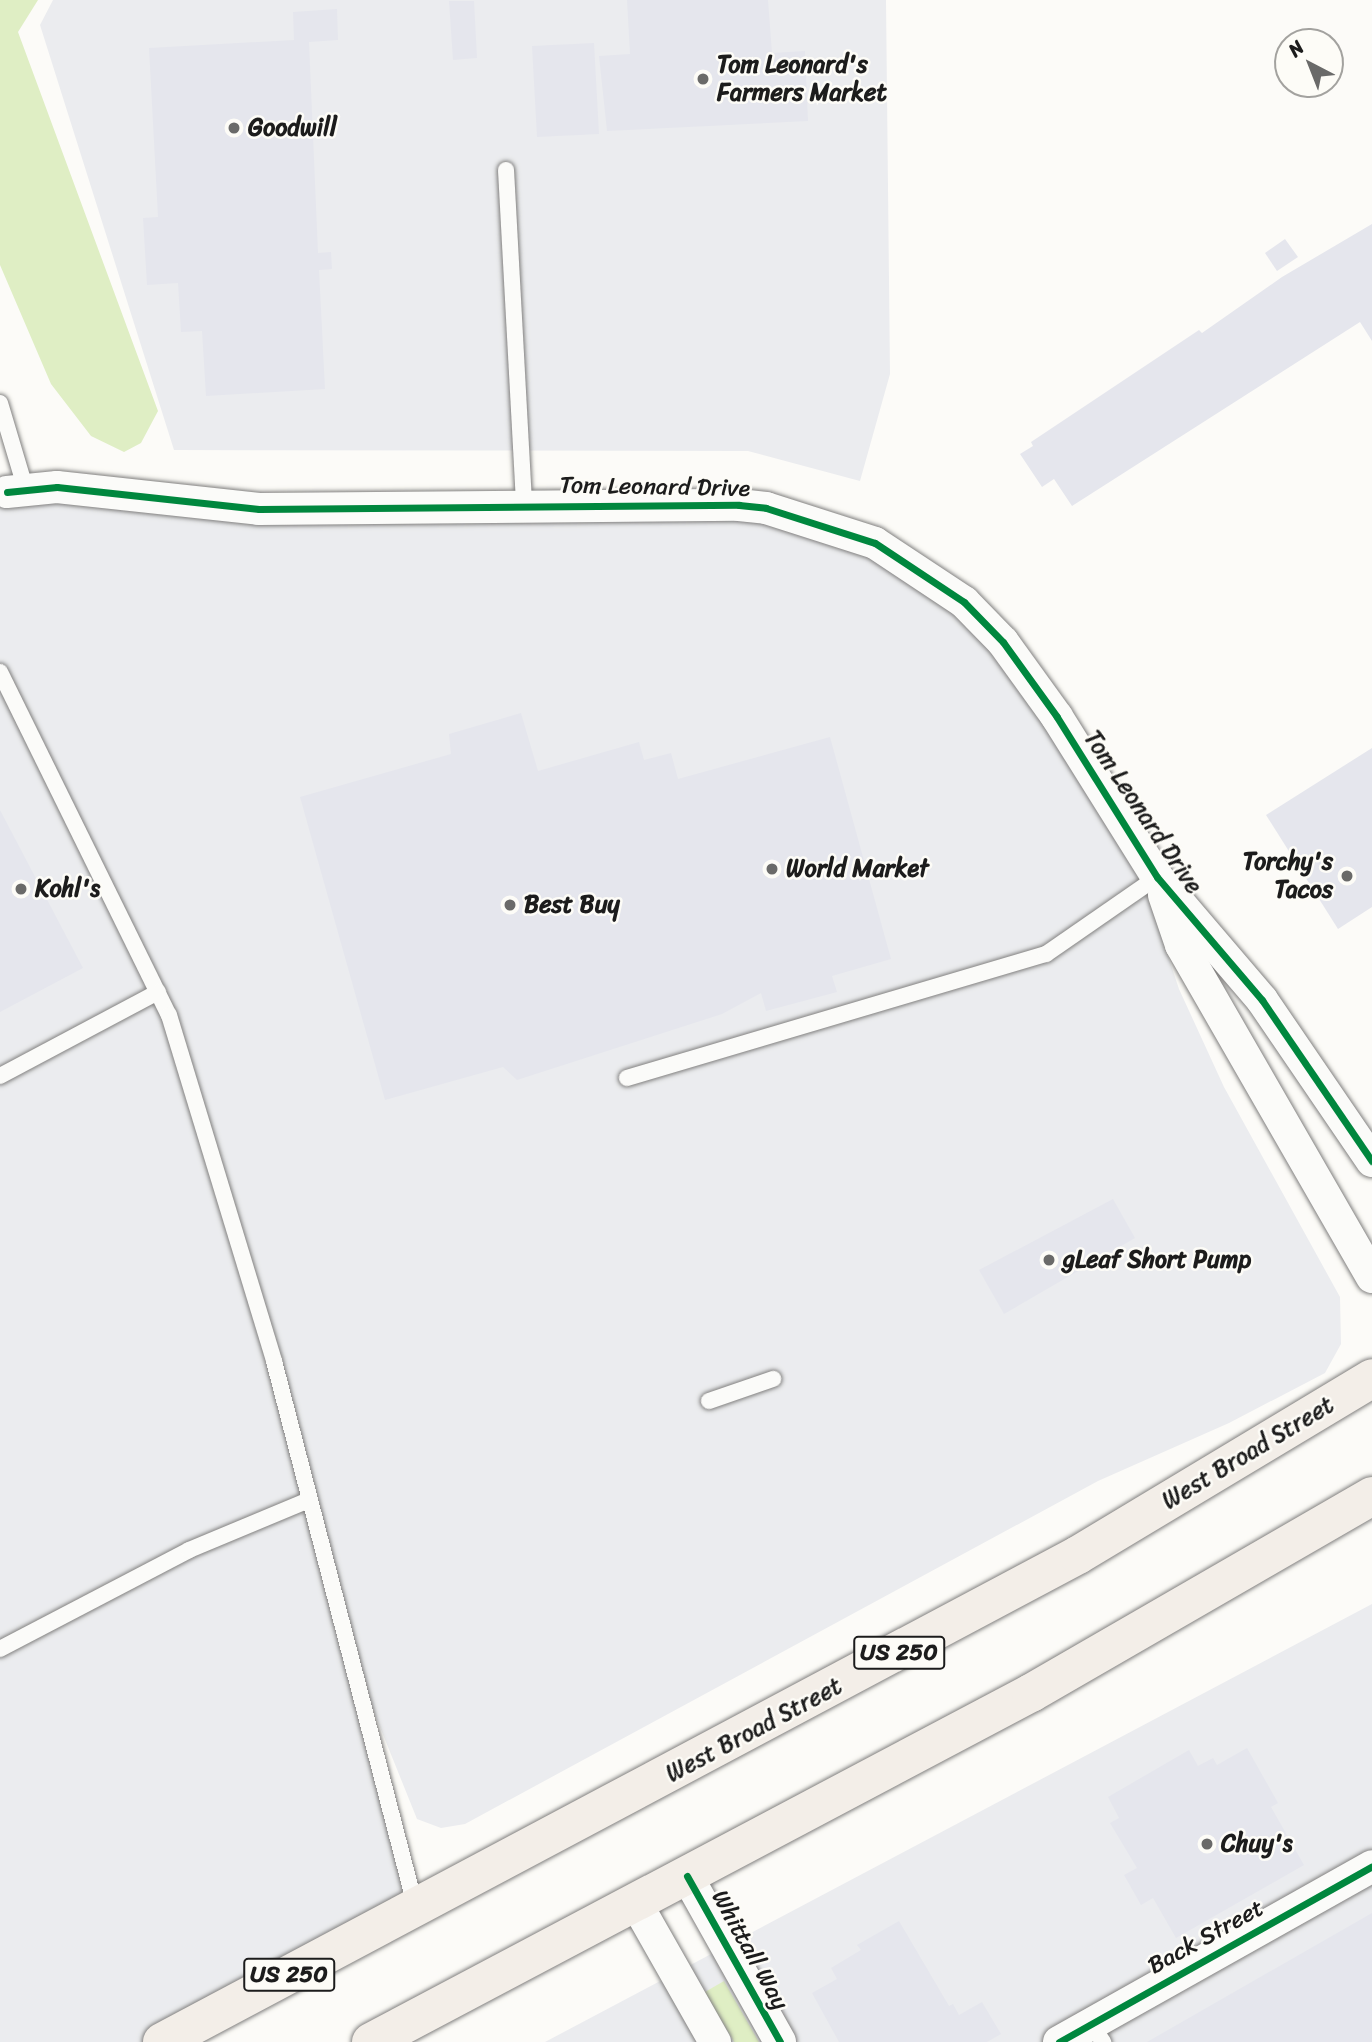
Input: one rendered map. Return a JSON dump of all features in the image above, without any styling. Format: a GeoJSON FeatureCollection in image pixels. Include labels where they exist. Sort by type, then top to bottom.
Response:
{"type":"FeatureCollection","features":[{"type":"Feature","properties":{"kind":"main road","name":"West Broad Street"},"geometry":{"type":"LineString","coordinates":[[162,2042],[1066,1562],[1372,1378]]}},
{"type":"Feature","properties":{"kind":"main road"},"geometry":{"type":"LineString","coordinates":[[371,2042],[1043,1686],[1372,1496]]}},
{"type":"Feature","properties":{"kind":"street","name":"Tom Leonard Drive"},"geometry":{"type":"LineString","coordinates":[[8,494],[57,487],[259,509],[524,505],[766,508],[845,530],[915,565],[964,602],[1003,642],[1057,717],[1157,877],[1262,1000],[1372,1161]]}},
{"type":"Feature","properties":{"kind":"street","name":"Tom Leonard Drive"},"geometry":{"type":"LineString","coordinates":[[1157,877],[1181,945],[1372,1277]]}},
{"type":"Feature","properties":{"kind":"street","name":"Back Street"},"geometry":{"type":"LineString","coordinates":[[1059,2042],[1097,2033],[1372,1866]]}},
{"type":"Feature","properties":{"kind":"street","name":"Whittall Way"},"geometry":{"type":"LineString","coordinates":[[687,1876],[780,2042]]}},
{"type":"Feature","properties":{"kind":"street"},"geometry":{"type":"LineString","coordinates":[[636,1903],[715,2042]]}},
{"type":"Feature","properties":{"kind":"lane"},"geometry":{"type":"LineString","coordinates":[[506,170],[524,505]]}},
{"type":"Feature","properties":{"kind":"lane"},"geometry":{"type":"LineString","coordinates":[[0,403],[8,494]]}},
{"type":"Feature","properties":{"kind":"lane"},"geometry":{"type":"LineString","coordinates":[[0,672],[158,992],[220,1173],[416,1909]]}},
{"type":"Feature","properties":{"kind":"lane"},"geometry":{"type":"LineString","coordinates":[[627,1078],[1046,954],[1157,877]]}},
{"type":"Feature","properties":{"kind":"lane"},"geometry":{"type":"LineString","coordinates":[[0,1076],[158,992]]}},
{"type":"Feature","properties":{"kind":"lane"},"geometry":{"type":"LineString","coordinates":[[709,1401],[773,1379]]}},
{"type":"Feature","properties":{"kind":"lane"},"geometry":{"type":"LineString","coordinates":[[0,1649],[189,1550],[309,1500]]}},
{"type":"Feature","properties":{"kind":"shaded area"},"geometry":{"type":"Polygon","coordinates":[[[53,0],[886,0],[890,374],[860,481],[748,451],[174,450],[40,25],[53,0]]]}},
{"type":"Feature","properties":{"kind":"shaded area"},"geometry":{"type":"Polygon","coordinates":[[[0,492],[166,501],[766,508],[964,602],[1124,824],[1179,989],[1224,1087],[1340,1297],[1341,1344],[1325,1373],[1229,1423],[1098,1481],[465,1824],[441,1828],[417,1819],[349,1650],[416,1909],[162,2042],[0,2042],[0,492]]]}},
{"type":"Feature","properties":{"kind":"shaded area"},"geometry":{"type":"Polygon","coordinates":[[[1372,1604],[1372,2042],[545,2042],[1372,1604]]]}},
{"type":"Feature","properties":{"kind":"green space"},"geometry":{"type":"Polygon","coordinates":[[[0,0],[38,0],[18,32],[158,411],[141,443],[124,452],[91,436],[51,384],[0,265],[0,0]]]}},
{"type":"Feature","properties":{"kind":"green space"},"geometry":{"type":"Polygon","coordinates":[[[724,1981],[759,2042],[734,2042],[705,1992],[724,1981]]]}},
{"type":"Feature","properties":{"kind":"building","name":"Tom Leonard's Farmers Market"},"geometry":{"type":"Polygon","coordinates":[[[627,0],[768,0],[772,53],[805,51],[808,121],[607,131],[599,56],[630,54],[627,0]]]}},
{"type":"Feature","properties":{"kind":"building"},"geometry":{"type":"Polygon","coordinates":[[[449,1],[474,1],[477,58],[453,60],[449,1]]]}},
{"type":"Feature","properties":{"kind":"building","name":"Goodwill"},"geometry":{"type":"Polygon","coordinates":[[[337,9],[338,40],[309,42],[318,253],[331,252],[332,269],[319,270],[325,389],[206,396],[202,331],[181,332],[178,283],[147,285],[143,218],[158,217],[149,48],[294,40],[293,12],[337,9]]]}},
{"type":"Feature","properties":{"kind":"building"},"geometry":{"type":"Polygon","coordinates":[[[594,43],[599,134],[537,137],[532,46],[594,43]]]}},
{"type":"Feature","properties":{"kind":"building"},"geometry":{"type":"Polygon","coordinates":[[[1372,224],[1372,341],[1360,322],[1072,506],[1054,479],[1042,487],[1020,454],[1033,446],[1031,442],[1199,330],[1202,333],[1282,277],[1372,224]]]}},
{"type":"Feature","properties":{"kind":"building"},"geometry":{"type":"Polygon","coordinates":[[[1285,239],[1298,257],[1277,271],[1265,253],[1285,239]]]}},
{"type":"Feature","properties":{"kind":"building","name":"Best Buy"},"geometry":{"type":"Polygon","coordinates":[[[521,713],[538,771],[639,742],[644,760],[671,753],[678,779],[830,737],[891,959],[832,976],[837,992],[766,1011],[761,993],[722,1014],[517,1080],[503,1067],[385,1100],[300,797],[451,754],[449,734],[521,713]]]}},
{"type":"Feature","properties":{"kind":"building"},"geometry":{"type":"Polygon","coordinates":[[[1372,748],[1372,907],[1338,929],[1266,815],[1372,748]]]}},
{"type":"Feature","properties":{"kind":"building","name":"Kohl's"},"geometry":{"type":"Polygon","coordinates":[[[0,810],[83,968],[0,1012],[0,810]]]}},
{"type":"Feature","properties":{"kind":"building","name":"gLeaf Short Pump"},"geometry":{"type":"Polygon","coordinates":[[[1113,1199],[1135,1238],[1004,1314],[979,1270],[1113,1199]]]}},
{"type":"Feature","properties":{"kind":"building","name":"Chuy's"},"geometry":{"type":"Polygon","coordinates":[[[1247,1748],[1278,1803],[1271,1807],[1304,1865],[1176,1938],[1153,1898],[1141,1905],[1124,1875],[1137,1868],[1110,1823],[1119,1818],[1108,1797],[1189,1750],[1198,1766],[1213,1758],[1217,1765],[1247,1748]]]}},
{"type":"Feature","properties":{"kind":"building"},"geometry":{"type":"Polygon","coordinates":[[[1372,1913],[1372,2042],[1147,2042],[1372,1913]]]}},
{"type":"Feature","properties":{"kind":"building"},"geometry":{"type":"Polygon","coordinates":[[[899,1921],[949,2006],[953,2004],[959,2015],[982,2002],[1001,2034],[987,2042],[839,2042],[812,1993],[837,1979],[831,1968],[861,1950],[857,1945],[899,1921]]]}},
{"type":"Feature","properties":{"kind":"cycle path"},"geometry":{"type":"LineString","coordinates":[[7,492],[57,487],[259,509],[739,505],[766,508],[875,543],[964,602],[1003,642],[1057,717],[1157,877],[1262,1000],[1372,1161]]}},
{"type":"Feature","properties":{"kind":"cycle path"},"geometry":{"type":"LineString","coordinates":[[1059,2042],[1372,1866]]}},
{"type":"Feature","properties":{"kind":"cycle path"},"geometry":{"type":"LineString","coordinates":[[687,1876],[780,2042]]}},
{"type":"Feature","properties":{"kind":"place","name":"Tom Leonard's Farmers Market"},"geometry":{"type":"Point","coordinates":[703,79]}},
{"type":"Feature","properties":{"kind":"place","name":"Goodwill"},"geometry":{"type":"Point","coordinates":[234,128]}},
{"type":"Feature","properties":{"kind":"place","name":"World Market"},"geometry":{"type":"Point","coordinates":[772,869]}},
{"type":"Feature","properties":{"kind":"place","name":"Torchy's Tacos"},"geometry":{"type":"Point","coordinates":[1347,876]}},
{"type":"Feature","properties":{"kind":"place","name":"Kohl's"},"geometry":{"type":"Point","coordinates":[21,889]}},
{"type":"Feature","properties":{"kind":"place","name":"Best Buy"},"geometry":{"type":"Point","coordinates":[510,905]}},
{"type":"Feature","properties":{"kind":"place","name":"gLeaf Short Pump"},"geometry":{"type":"Point","coordinates":[1049,1260]}},
{"type":"Feature","properties":{"kind":"place","name":"Chuy's"},"geometry":{"type":"Point","coordinates":[1207,1844]}}]}
